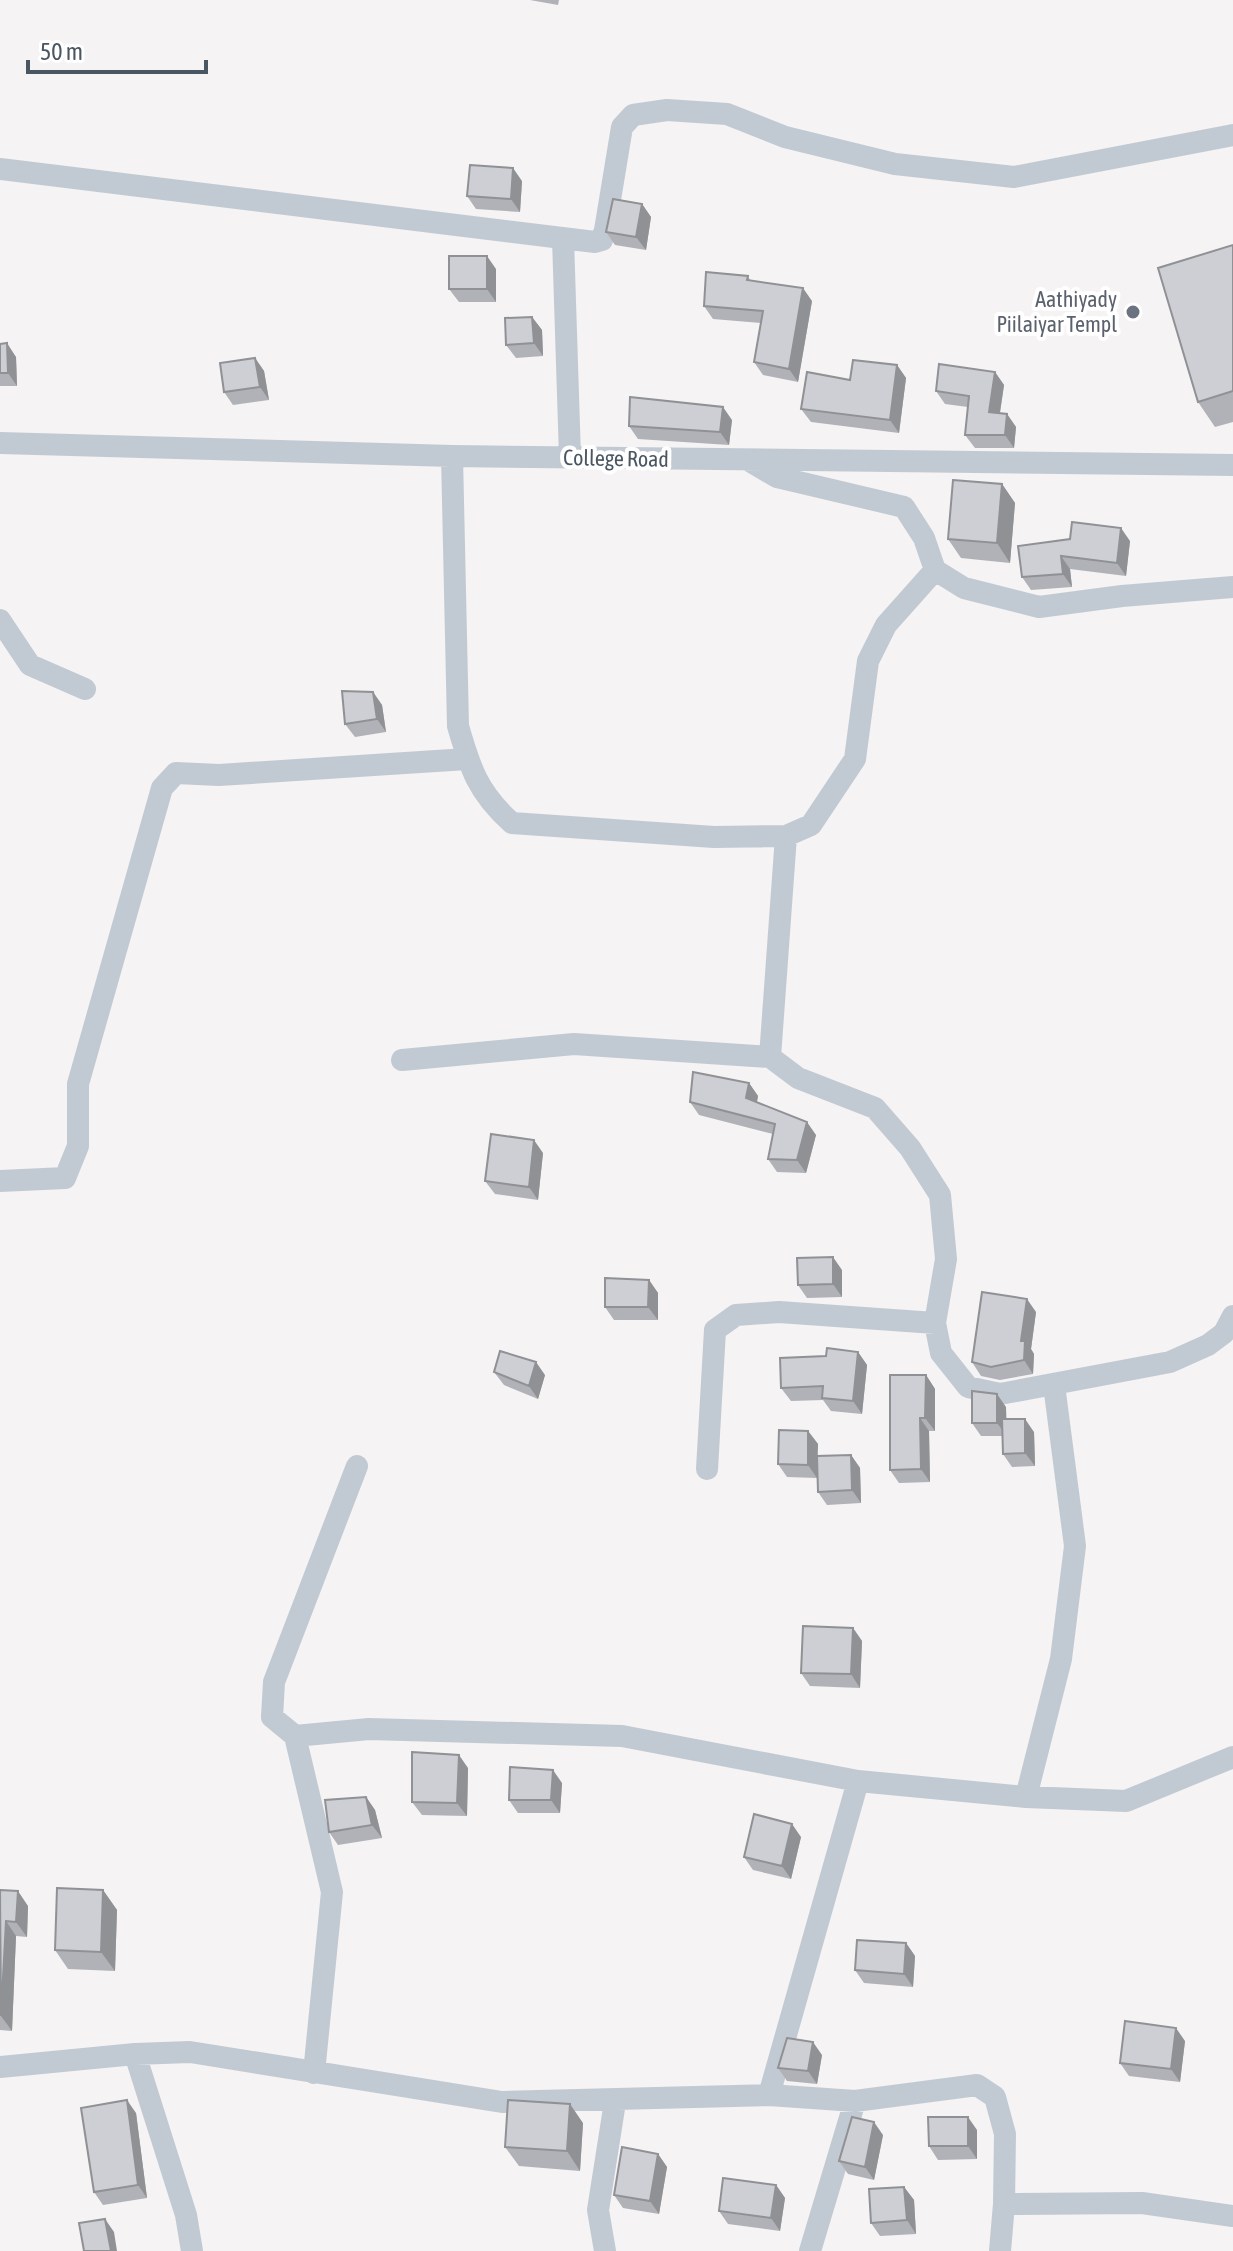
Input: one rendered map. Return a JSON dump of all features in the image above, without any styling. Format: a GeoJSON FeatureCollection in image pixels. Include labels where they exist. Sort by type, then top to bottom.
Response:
{"type":"FeatureCollection","features":[{"type":"Feature","properties":{"kind":"street"},"geometry":{"type":"LineString","coordinates":[[0,169],[563,239],[602,240],[622,127],[633,115],[667,110],[727,114],[785,137],[895,164],[1014,177],[1233,135]]}},
{"type":"Feature","properties":{"kind":"street"},"geometry":{"type":"LineString","coordinates":[[563,239],[570,457]]}},
{"type":"Feature","properties":{"kind":"street","name":"College Road"},"geometry":{"type":"LineString","coordinates":[[0,443],[452,456],[1233,465]]}},
{"type":"Feature","properties":{"kind":"street"},"geometry":{"type":"LineString","coordinates":[[452,456],[458,726],[467,759],[488,801],[512,823],[714,837],[786,836],[811,825],[855,759],[868,661],[886,625],[935,570]]}},
{"type":"Feature","properties":{"kind":"street"},"geometry":{"type":"LineString","coordinates":[[747,459],[777,477],[904,507],[924,538],[935,570],[964,588],[1039,607],[1122,596],[1233,587]]}},
{"type":"Feature","properties":{"kind":"street"},"geometry":{"type":"LineString","coordinates":[[0,620],[30,665],[85,689]]}},
{"type":"Feature","properties":{"kind":"street"},"geometry":{"type":"LineString","coordinates":[[0,1181],[65,1178],[78,1146],[78,1084],[162,788],[176,773],[219,775],[467,759]]}},
{"type":"Feature","properties":{"kind":"street"},"geometry":{"type":"LineString","coordinates":[[770,1057],[786,836]]}},
{"type":"Feature","properties":{"kind":"street"},"geometry":{"type":"LineString","coordinates":[[402,1060],[574,1044],[770,1057],[798,1078],[875,1108],[910,1148],[940,1195],[946,1259],[935,1323],[941,1353],[968,1387],[1000,1394],[1170,1362],[1208,1345],[1224,1333],[1233,1316]]}},
{"type":"Feature","properties":{"kind":"street"},"geometry":{"type":"LineString","coordinates":[[707,1469],[715,1330],[736,1315],[779,1312],[935,1323]]}},
{"type":"Feature","properties":{"kind":"street"},"geometry":{"type":"LineString","coordinates":[[1026,1797],[1061,1659],[1075,1546],[1054,1385]]}},
{"type":"Feature","properties":{"kind":"street"},"geometry":{"type":"LineString","coordinates":[[314,2073],[332,1892],[295,1736],[272,1717],[274,1682],[357,1466]]}},
{"type":"Feature","properties":{"kind":"street"},"geometry":{"type":"LineString","coordinates":[[295,1736],[369,1729],[622,1736],[858,1781],[1026,1797],[1126,1801],[1233,1757]]}},
{"type":"Feature","properties":{"kind":"street"},"geometry":{"type":"LineString","coordinates":[[769,2095],[858,1781]]}},
{"type":"Feature","properties":{"kind":"street"},"geometry":{"type":"LineString","coordinates":[[0,2067],[190,2052],[502,2102],[615,2102],[769,2095],[855,2101],[977,2085],[995,2097],[1005,2134],[1000,2251]]}},
{"type":"Feature","properties":{"kind":"street"},"geometry":{"type":"LineString","coordinates":[[135,2054],[186,2215],[192,2251]]}},
{"type":"Feature","properties":{"kind":"street"},"geometry":{"type":"LineString","coordinates":[[810,2251],[855,2101]]}},
{"type":"Feature","properties":{"kind":"street"},"geometry":{"type":"LineString","coordinates":[[605,2251],[598,2210],[615,2102]]}},
{"type":"Feature","properties":{"kind":"street"},"geometry":{"type":"LineString","coordinates":[[1004,2204],[1142,2203],[1233,2216]]}},
{"type":"Feature","properties":{"kind":"building"},"geometry":{"type":"Polygon","coordinates":[[[470,165],[513,168],[511,199],[467,196],[470,165]]]}},
{"type":"Feature","properties":{"kind":"building"},"geometry":{"type":"Polygon","coordinates":[[[613,199],[642,204],[636,237],[606,232],[613,199]]]}},
{"type":"Feature","properties":{"kind":"building"},"geometry":{"type":"Polygon","coordinates":[[[1233,245],[1233,391],[1198,402],[1158,268],[1233,245]]]}},
{"type":"Feature","properties":{"kind":"building"},"geometry":{"type":"Polygon","coordinates":[[[449,256],[487,256],[487,289],[449,289],[449,256]]]}},
{"type":"Feature","properties":{"kind":"building"},"geometry":{"type":"Polygon","coordinates":[[[706,272],[748,276],[747,280],[803,288],[789,369],[754,362],[763,311],[704,306],[706,272]]]}},
{"type":"Feature","properties":{"kind":"building"},"geometry":{"type":"Polygon","coordinates":[[[532,317],[534,343],[506,345],[505,318],[532,317]]]}},
{"type":"Feature","properties":{"kind":"building"},"geometry":{"type":"Polygon","coordinates":[[[7,343],[8,373],[0,373],[0,344],[7,343]]]}},
{"type":"Feature","properties":{"kind":"building"},"geometry":{"type":"Polygon","coordinates":[[[255,358],[260,387],[224,392],[220,363],[255,358]]]}},
{"type":"Feature","properties":{"kind":"building"},"geometry":{"type":"Polygon","coordinates":[[[853,360],[897,365],[890,420],[801,409],[807,372],[850,380],[853,360]]]}},
{"type":"Feature","properties":{"kind":"building"},"geometry":{"type":"Polygon","coordinates":[[[939,364],[995,372],[989,412],[1007,414],[1005,435],[965,435],[969,396],[936,391],[939,364]]]}},
{"type":"Feature","properties":{"kind":"building"},"geometry":{"type":"Polygon","coordinates":[[[630,397],[723,407],[720,432],[629,426],[630,397]]]}},
{"type":"Feature","properties":{"kind":"building"},"geometry":{"type":"Polygon","coordinates":[[[953,480],[1002,484],[997,543],[948,539],[953,480]]]}},
{"type":"Feature","properties":{"kind":"building"},"geometry":{"type":"Polygon","coordinates":[[[1072,522],[1121,528],[1117,563],[1061,556],[1063,574],[1022,577],[1018,546],[1070,539],[1072,522]]]}},
{"type":"Feature","properties":{"kind":"building"},"geometry":{"type":"Polygon","coordinates":[[[342,691],[373,692],[377,719],[345,724],[342,691]]]}},
{"type":"Feature","properties":{"kind":"building"},"geometry":{"type":"Polygon","coordinates":[[[693,1072],[749,1083],[746,1098],[807,1122],[797,1160],[768,1159],[775,1124],[690,1102],[693,1072]]]}},
{"type":"Feature","properties":{"kind":"building"},"geometry":{"type":"Polygon","coordinates":[[[491,1134],[534,1140],[529,1187],[485,1181],[491,1134]]]}},
{"type":"Feature","properties":{"kind":"building"},"geometry":{"type":"Polygon","coordinates":[[[833,1257],[833,1284],[798,1285],[797,1258],[833,1257]]]}},
{"type":"Feature","properties":{"kind":"building"},"geometry":{"type":"Polygon","coordinates":[[[605,1278],[649,1280],[648,1307],[605,1307],[605,1278]]]}},
{"type":"Feature","properties":{"kind":"building"},"geometry":{"type":"Polygon","coordinates":[[[982,1292],[1027,1299],[1021,1341],[1025,1341],[1024,1360],[991,1367],[972,1362],[982,1292]]]}},
{"type":"Feature","properties":{"kind":"building"},"geometry":{"type":"Polygon","coordinates":[[[827,1348],[858,1352],[853,1401],[822,1398],[823,1386],[781,1388],[780,1358],[826,1356],[827,1348]]]}},
{"type":"Feature","properties":{"kind":"building"},"geometry":{"type":"Polygon","coordinates":[[[500,1351],[536,1362],[529,1386],[494,1372],[500,1351]]]}},
{"type":"Feature","properties":{"kind":"building"},"geometry":{"type":"Polygon","coordinates":[[[890,1375],[926,1375],[925,1418],[920,1418],[921,1469],[890,1470],[890,1375]]]}},
{"type":"Feature","properties":{"kind":"building"},"geometry":{"type":"Polygon","coordinates":[[[972,1391],[997,1394],[997,1423],[972,1423],[972,1391]]]}},
{"type":"Feature","properties":{"kind":"building"},"geometry":{"type":"Polygon","coordinates":[[[1002,1419],[1025,1419],[1025,1453],[1003,1454],[1002,1419]]]}},
{"type":"Feature","properties":{"kind":"building"},"geometry":{"type":"Polygon","coordinates":[[[779,1430],[808,1431],[808,1465],[778,1464],[779,1430]]]}},
{"type":"Feature","properties":{"kind":"building"},"geometry":{"type":"Polygon","coordinates":[[[851,1455],[852,1490],[818,1492],[817,1456],[851,1455]]]}},
{"type":"Feature","properties":{"kind":"building"},"geometry":{"type":"Polygon","coordinates":[[[803,1626],[853,1628],[851,1674],[801,1673],[803,1626]]]}},
{"type":"Feature","properties":{"kind":"building"},"geometry":{"type":"Polygon","coordinates":[[[412,1752],[459,1755],[457,1803],[412,1802],[412,1752]]]}},
{"type":"Feature","properties":{"kind":"building"},"geometry":{"type":"Polygon","coordinates":[[[510,1767],[553,1770],[551,1800],[509,1800],[510,1767]]]}},
{"type":"Feature","properties":{"kind":"building"},"geometry":{"type":"Polygon","coordinates":[[[366,1797],[372,1825],[329,1832],[325,1800],[366,1797]]]}},
{"type":"Feature","properties":{"kind":"building"},"geometry":{"type":"Polygon","coordinates":[[[754,1814],[792,1824],[782,1866],[744,1857],[754,1814]]]}},
{"type":"Feature","properties":{"kind":"building"},"geometry":{"type":"Polygon","coordinates":[[[57,1888],[103,1890],[101,1952],[55,1950],[57,1888]]]}},
{"type":"Feature","properties":{"kind":"building"},"geometry":{"type":"Polygon","coordinates":[[[0,1890],[18,1891],[16,1922],[6,1921],[1,2016],[0,1890]]]}},
{"type":"Feature","properties":{"kind":"building"},"geometry":{"type":"Polygon","coordinates":[[[857,1940],[906,1943],[904,1974],[855,1970],[857,1940]]]}},
{"type":"Feature","properties":{"kind":"building"},"geometry":{"type":"Polygon","coordinates":[[[1125,2021],[1176,2028],[1171,2069],[1120,2063],[1125,2021]]]}},
{"type":"Feature","properties":{"kind":"building"},"geometry":{"type":"Polygon","coordinates":[[[787,2038],[813,2042],[808,2071],[778,2068],[787,2038]]]}},
{"type":"Feature","properties":{"kind":"building"},"geometry":{"type":"Polygon","coordinates":[[[127,2100],[138,2185],[94,2192],[81,2108],[127,2100]]]}},
{"type":"Feature","properties":{"kind":"building"},"geometry":{"type":"Polygon","coordinates":[[[508,2100],[570,2104],[567,2151],[505,2147],[508,2100]]]}},
{"type":"Feature","properties":{"kind":"building"},"geometry":{"type":"Polygon","coordinates":[[[852,2117],[874,2122],[865,2167],[839,2161],[852,2117]]]}},
{"type":"Feature","properties":{"kind":"building"},"geometry":{"type":"Polygon","coordinates":[[[928,2117],[968,2117],[968,2146],[929,2146],[928,2117]]]}},
{"type":"Feature","properties":{"kind":"building"},"geometry":{"type":"Polygon","coordinates":[[[622,2147],[658,2154],[650,2201],[614,2195],[622,2147]]]}},
{"type":"Feature","properties":{"kind":"building"},"geometry":{"type":"Polygon","coordinates":[[[723,2178],[776,2185],[771,2218],[719,2211],[723,2178]]]}},
{"type":"Feature","properties":{"kind":"building"},"geometry":{"type":"Polygon","coordinates":[[[904,2187],[907,2220],[871,2223],[869,2189],[904,2187]]]}},
{"type":"Feature","properties":{"kind":"building"},"geometry":{"type":"Polygon","coordinates":[[[105,2219],[111,2251],[84,2251],[79,2223],[105,2219]]]}},
{"type":"Feature","properties":{"kind":"place","name":"Aathiyady Piilaiyar Templ"},"geometry":{"type":"Point","coordinates":[1133,312]}}]}
